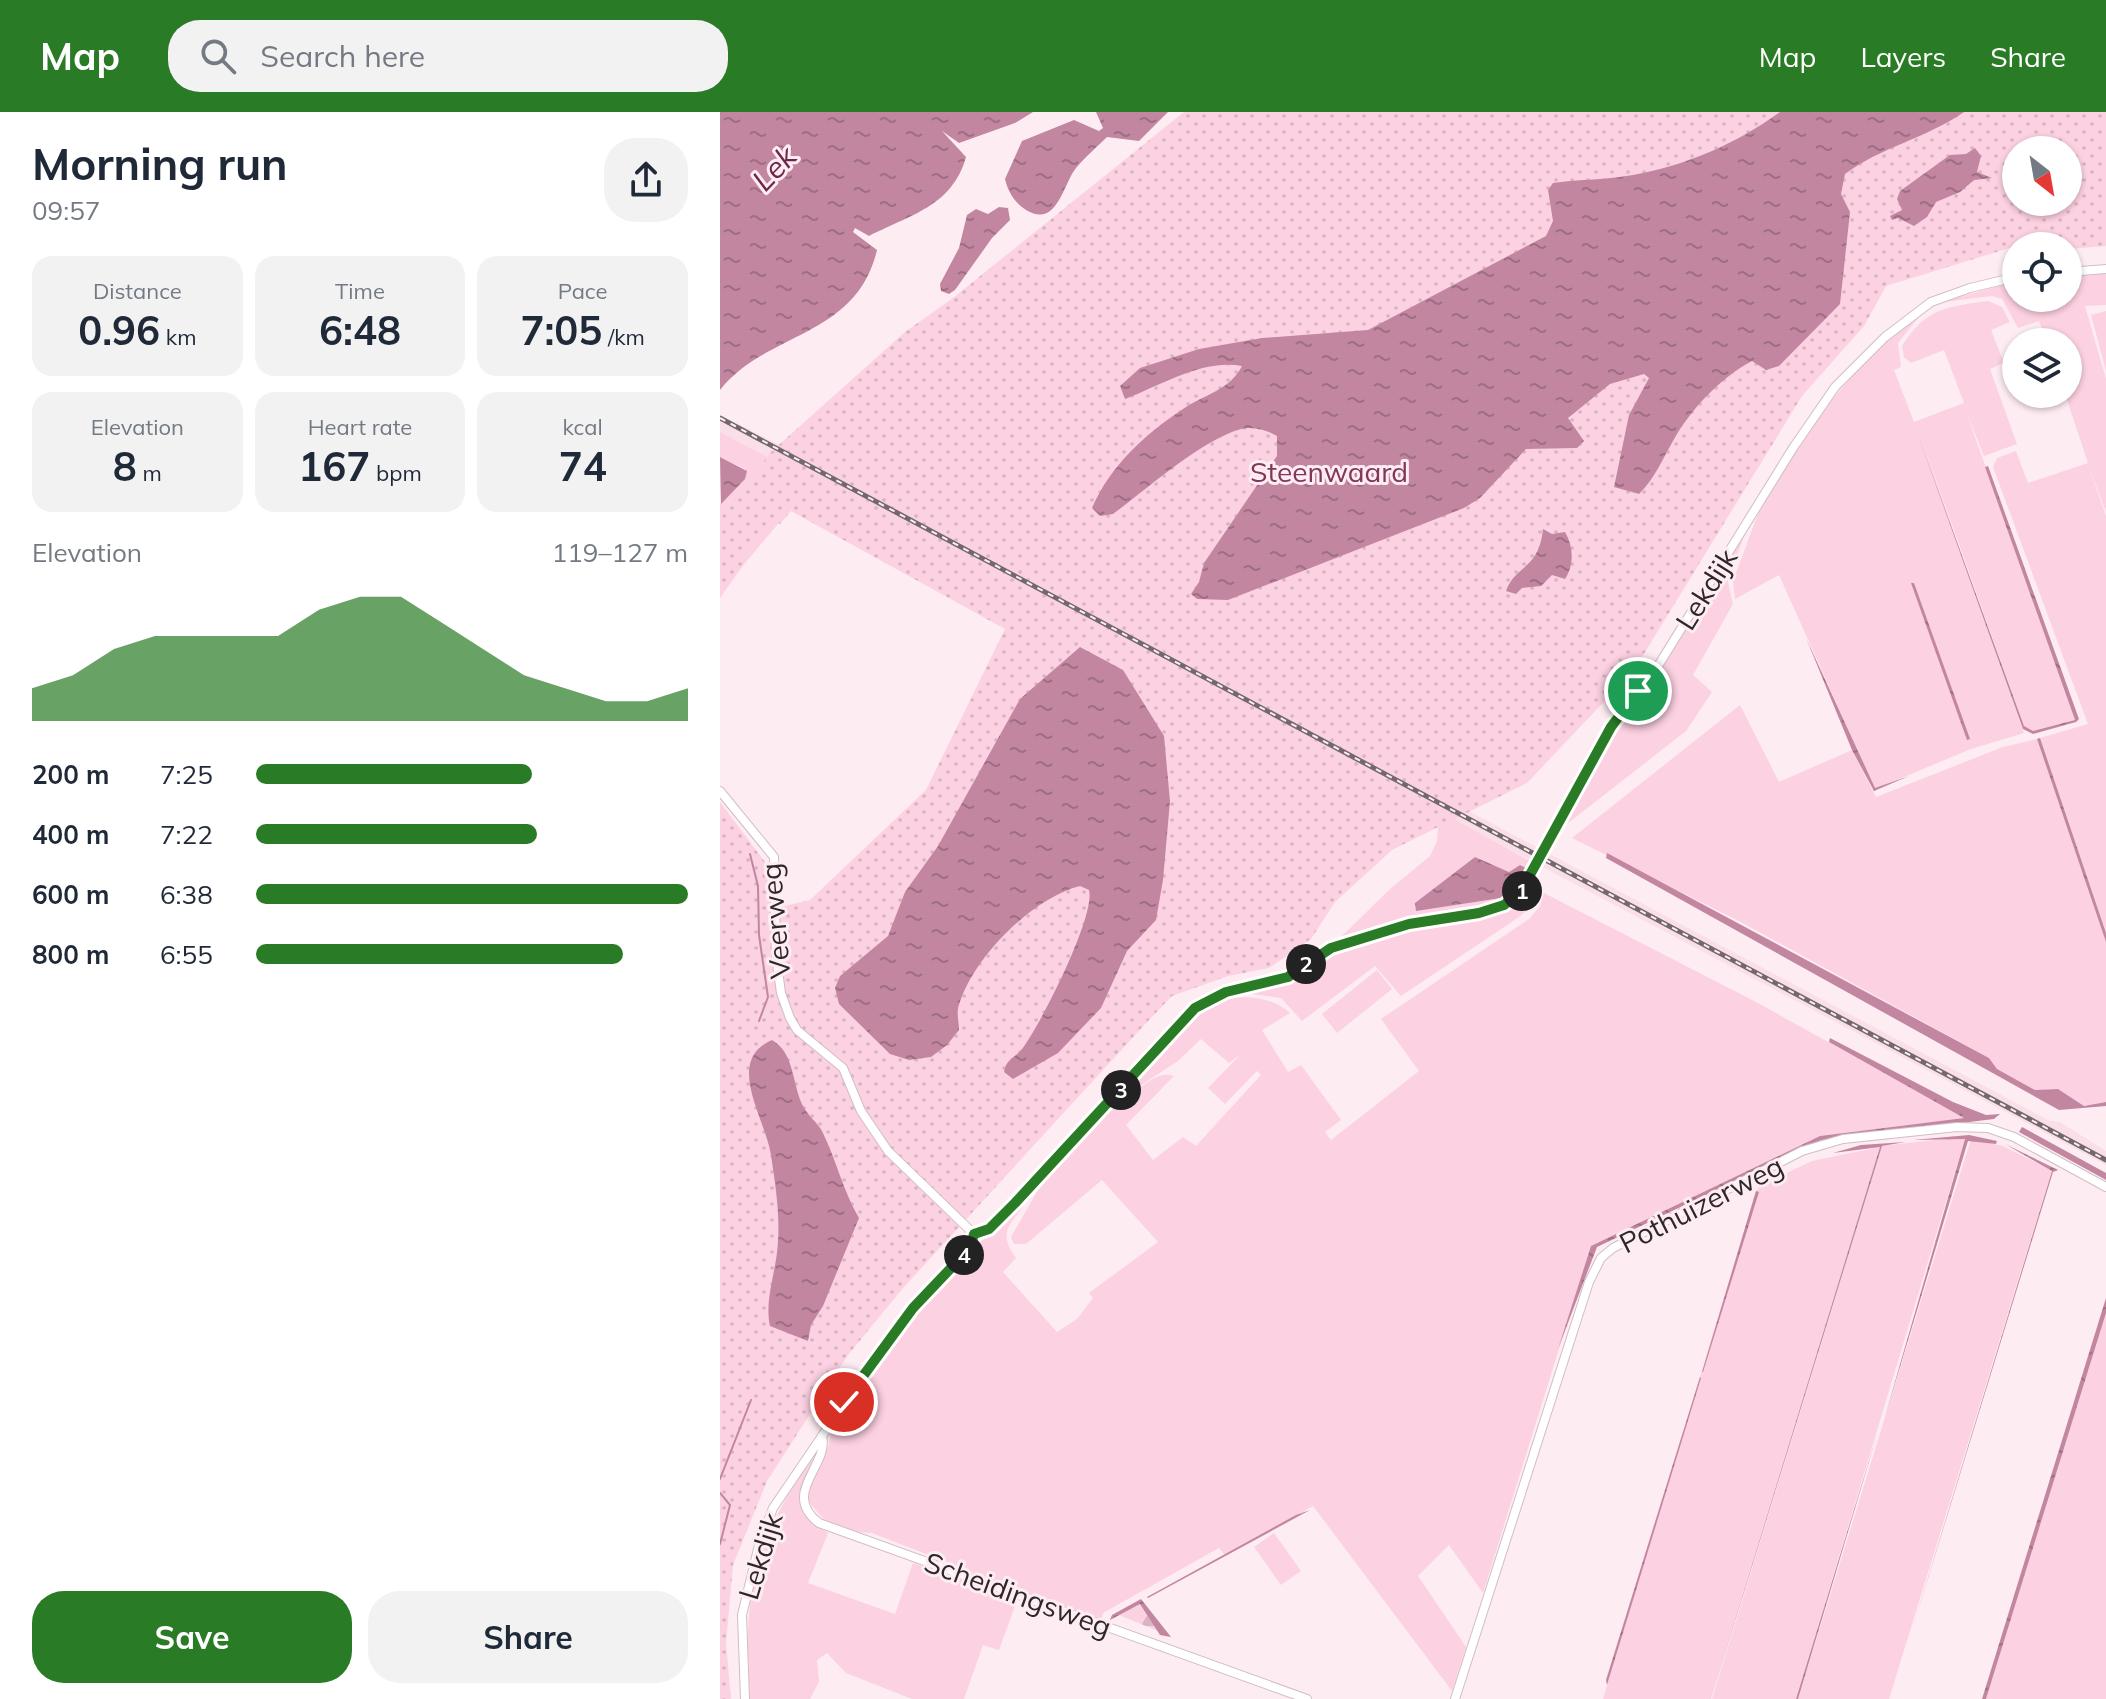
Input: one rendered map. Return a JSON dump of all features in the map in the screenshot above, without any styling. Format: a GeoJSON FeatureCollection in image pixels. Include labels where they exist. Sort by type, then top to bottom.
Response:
{"type":"FeatureCollection","features":[{"type":"Feature","properties":{"kind":"street"},"geometry":{"type":"LineString","coordinates":[[2082,271],[2106,269]]}},
{"type":"Feature","properties":{"kind":"street","name":"Lekdijk"},"geometry":{"type":"LineString","coordinates":[[745,1699],[742,1615],[759,1545],[773,1508],[884,1345],[970,1248],[974,1234],[995,1224],[1187,1016],[1205,1002],[1226,992],[1288,977],[1331,948],[1409,924],[1479,913],[1504,905],[1520,893],[1611,727],[1658,666],[1793,448],[1835,387],[1885,337],[1931,302],[2002,280]]}},
{"type":"Feature","properties":{"kind":"street","name":"Veerweg"},"geometry":{"type":"LineString","coordinates":[[720,791],[774,857],[776,956],[781,993],[790,1018],[797,1030],[843,1068],[861,1111],[888,1151],[974,1234]]}},
{"type":"Feature","properties":{"kind":"street","name":"Pothuizerweg"},"geometry":{"type":"LineString","coordinates":[[1455,1699],[1589,1282],[1601,1258],[1613,1248],[1802,1151],[1843,1139],[1957,1127],[1988,1128],[2014,1137],[2106,1187]]}},
{"type":"Feature","properties":{"kind":"street","name":"Scheidingsweg"},"geometry":{"type":"LineString","coordinates":[[822,1436],[822,1452],[805,1488],[808,1510],[819,1523],[1307,1699]]}},
{"type":"Feature","properties":{"kind":"shaded area"},"geometry":{"type":"Polygon","coordinates":[[[720,415],[830,470],[2050,1121],[2060,1122],[2106,1151],[2106,1165],[720,432],[720,415]]]}},
{"type":"Feature","properties":{"kind":"green space","name":"Steenwaard"},"geometry":{"type":"Polygon","coordinates":[[[1184,112],[2106,112],[2106,246],[2082,248],[2082,232],[2002,232],[2002,250],[1886,286],[1864,326],[1802,396],[1634,670],[1527,783],[1392,850],[1335,902],[1311,939],[1269,968],[1228,976],[1172,996],[903,1288],[848,1355],[767,1481],[733,1565],[726,1643],[731,1699],[720,1699],[720,802],[765,862],[772,909],[810,900],[926,790],[1005,629],[791,511],[780,524],[770,519],[743,552],[744,564],[720,598],[720,519],[771,452],[905,332],[953,298],[1184,112]]]}},
{"type":"Feature","properties":{"kind":"green space"},"geometry":{"type":"Polygon","coordinates":[[[2106,273],[2106,305],[2085,306],[2106,379],[2106,512],[2088,464],[2106,516],[2106,933],[2040,738],[2088,724],[1993,467],[1997,458],[2016,451],[2028,483],[2088,463],[2070,408],[2082,408],[2082,328],[2042,328],[2039,321],[2018,328],[2009,312],[2082,312],[2082,274],[2106,273]]]}},
{"type":"Feature","properties":{"kind":"green space"},"geometry":{"type":"Polygon","coordinates":[[[2002,285],[2002,299],[1992,296],[1943,302],[2002,285]]]}},
{"type":"Feature","properties":{"kind":"green space"},"geometry":{"type":"Polygon","coordinates":[[[1988,301],[2002,307],[2010,322],[1991,330],[2002,364],[1990,369],[2017,444],[1984,456],[1967,414],[2075,720],[2033,731],[2024,726],[1919,432],[2024,733],[1971,749],[1875,789],[1779,575],[1735,599],[1733,581],[1759,511],[1818,415],[1886,338],[1922,313],[1898,343],[1901,367],[1894,370],[1914,422],[1964,403],[1944,350],[1911,363],[1904,357],[1902,346],[1929,317],[1960,305],[1988,301]]]}},
{"type":"Feature","properties":{"kind":"green space"},"geometry":{"type":"Polygon","coordinates":[[[2106,311],[2106,371],[2091,315],[2106,311]]]}},
{"type":"Feature","properties":{"kind":"green space"},"geometry":{"type":"Polygon","coordinates":[[[720,432],[814,481],[720,593],[720,504],[745,479],[745,469],[720,457],[720,432]]]}},
{"type":"Feature","properties":{"kind":"green space"},"geometry":{"type":"Polygon","coordinates":[[[1746,530],[1728,582],[1733,604],[1693,675],[1712,692],[1686,731],[1563,827],[1614,729],[1661,667],[1746,530]]]}},
{"type":"Feature","properties":{"kind":"green space"},"geometry":{"type":"Polygon","coordinates":[[[1740,705],[1779,782],[1852,750],[1876,797],[2003,747],[2037,739],[2106,942],[2106,1102],[2084,1106],[2058,1089],[2035,1090],[1997,1069],[1989,1058],[1739,921],[1572,838],[1740,705]]]}},
{"type":"Feature","properties":{"kind":"green space"},"geometry":{"type":"Polygon","coordinates":[[[1434,808],[1535,864],[1511,898],[1491,907],[1408,921],[1340,938],[1389,890],[1430,856],[1437,841],[1439,814],[1434,808]],[[1475,857],[1415,903],[1513,889],[1527,869],[1520,865],[1509,872],[1475,857]]]}},
{"type":"Feature","properties":{"kind":"green space"},"geometry":{"type":"Polygon","coordinates":[[[1526,891],[1532,894],[1532,906],[1519,917],[1401,996],[1375,966],[1302,1021],[1281,998],[1237,992],[1287,981],[1323,955],[1394,930],[1480,916],[1526,891]]]}},
{"type":"Feature","properties":{"kind":"green space"},"geometry":{"type":"Polygon","coordinates":[[[1544,893],[1756,1002],[1965,1118],[1820,1136],[1591,1246],[1483,1593],[1449,1545],[1418,1576],[1466,1647],[1452,1691],[1313,1506],[1225,1555],[1219,1548],[1103,1613],[1101,1622],[872,1533],[850,1532],[825,1521],[809,1502],[809,1485],[829,1444],[831,1428],[870,1366],[948,1276],[1031,1190],[1008,1229],[1009,1247],[1016,1258],[1003,1272],[1057,1332],[1077,1319],[1093,1298],[1089,1293],[1158,1242],[1102,1180],[1026,1244],[1014,1244],[1011,1237],[1046,1176],[1109,1110],[1149,1081],[1165,1075],[1174,1076],[1126,1125],[1153,1160],[1183,1137],[1196,1146],[1261,1075],[1257,1071],[1225,1104],[1208,1088],[1241,1054],[1229,1063],[1201,1039],[1178,1061],[1120,1099],[1145,1065],[1203,1007],[1223,999],[1248,997],[1271,1002],[1290,1013],[1262,1030],[1288,1072],[1301,1065],[1341,1120],[1325,1132],[1331,1140],[1419,1071],[1381,1019],[1529,919],[1540,906],[1544,893]]]}},
{"type":"Feature","properties":{"kind":"green space"},"geometry":{"type":"Polygon","coordinates":[[[1377,970],[1392,989],[1337,1033],[1322,1014],[1377,970]]]}},
{"type":"Feature","properties":{"kind":"green space"},"geometry":{"type":"Polygon","coordinates":[[[1965,1139],[1796,1699],[1712,1699],[1882,1146],[1965,1139]]]}},
{"type":"Feature","properties":{"kind":"green space"},"geometry":{"type":"Polygon","coordinates":[[[1971,1139],[2003,1146],[2052,1170],[1889,1699],[1798,1699],[1971,1139]]]}},
{"type":"Feature","properties":{"kind":"green space"},"geometry":{"type":"Polygon","coordinates":[[[1880,1147],[1711,1699],[1603,1699],[1756,1191],[1760,1186],[1812,1161],[1880,1147]]]}},
{"type":"Feature","properties":{"kind":"green space"},"geometry":{"type":"Polygon","coordinates":[[[2106,1313],[2106,1699],[1986,1699],[2106,1313]]]}},
{"type":"Feature","properties":{"kind":"green space"},"geometry":{"type":"Polygon","coordinates":[[[819,1446],[805,1482],[804,1504],[816,1524],[828,1533],[808,1583],[895,1614],[913,1563],[1017,1600],[999,1650],[983,1645],[964,1699],[912,1699],[846,1673],[827,1653],[817,1660],[819,1682],[810,1699],[750,1699],[748,1624],[758,1565],[780,1509],[819,1446]]]}},
{"type":"Feature","properties":{"kind":"green space"},"geometry":{"type":"Polygon","coordinates":[[[1274,1533],[1301,1571],[1281,1585],[1254,1547],[1274,1533]]]}},
{"type":"Feature","properties":{"kind":"green space"},"geometry":{"type":"Polygon","coordinates":[[[1140,1604],[1158,1631],[1119,1615],[1140,1604]]]}},
{"type":"Feature","properties":{"kind":"water","name":"Lek"},"geometry":{"type":"Polygon","coordinates":[[[720,112],[1033,112],[1015,123],[959,143],[942,131],[966,157],[951,187],[914,215],[869,236],[855,228],[853,232],[877,250],[866,279],[850,301],[808,331],[739,371],[720,390],[720,112]]]}},
{"type":"Feature","properties":{"kind":"water"},"geometry":{"type":"Polygon","coordinates":[[[1096,112],[1168,112],[1139,141],[1107,137],[1076,168],[1058,202],[1045,214],[1026,210],[1012,197],[1005,179],[1022,141],[1074,120],[1099,131],[1103,128],[1096,112]]]}},
{"type":"Feature","properties":{"kind":"water"},"geometry":{"type":"Polygon","coordinates":[[[1780,112],[1964,112],[1845,174],[1841,194],[1850,212],[1840,304],[1779,366],[1766,370],[1752,361],[1707,395],[1688,418],[1639,494],[1614,487],[1629,415],[1649,378],[1644,374],[1610,384],[1568,418],[1584,441],[1577,448],[1526,449],[1480,498],[1464,508],[1228,600],[1197,599],[1191,594],[1199,582],[1204,563],[1277,456],[1277,436],[1250,428],[1225,435],[1192,454],[1113,514],[1100,516],[1092,508],[1109,478],[1142,440],[1183,409],[1231,381],[1242,366],[1212,366],[1197,370],[1125,399],[1120,386],[1140,368],[1199,349],[1262,338],[1368,330],[1546,236],[1553,221],[1548,190],[1553,183],[1623,177],[1673,165],[1710,152],[1780,112]]]}},
{"type":"Feature","properties":{"kind":"water"},"geometry":{"type":"Polygon","coordinates":[[[1975,148],[1981,156],[1977,172],[1992,178],[1974,180],[1960,192],[1936,202],[1927,217],[1914,226],[1898,218],[1892,220],[1890,216],[1902,210],[1897,199],[1900,191],[1950,155],[1966,154],[1975,148]]]}},
{"type":"Feature","properties":{"kind":"water"},"geometry":{"type":"Polygon","coordinates":[[[999,207],[1008,208],[1010,220],[992,238],[955,290],[949,294],[941,291],[940,284],[959,248],[967,215],[976,209],[988,214],[999,207]]]}},
{"type":"Feature","properties":{"kind":"water"},"geometry":{"type":"Polygon","coordinates":[[[1917,432],[2024,726],[2033,731],[2075,720],[1985,467],[1988,466],[2079,719],[2076,722],[2033,734],[2023,729],[1917,432]]]}},
{"type":"Feature","properties":{"kind":"water"},"geometry":{"type":"Polygon","coordinates":[[[720,457],[747,471],[745,479],[721,504],[720,457]]]}},
{"type":"Feature","properties":{"kind":"water"},"geometry":{"type":"Polygon","coordinates":[[[1543,529],[1552,534],[1565,532],[1571,550],[1568,574],[1565,579],[1552,575],[1541,586],[1522,588],[1516,594],[1506,591],[1537,552],[1543,529]]]}},
{"type":"Feature","properties":{"kind":"water"},"geometry":{"type":"Polygon","coordinates":[[[1911,583],[1914,583],[1970,739],[1967,740],[1911,583]]]}},
{"type":"Feature","properties":{"kind":"water"},"geometry":{"type":"Polygon","coordinates":[[[1806,638],[1875,788],[1909,776],[1874,791],[1852,750],[1806,638]]]}},
{"type":"Feature","properties":{"kind":"water"},"geometry":{"type":"Polygon","coordinates":[[[1080,647],[1123,670],[1164,736],[1170,801],[1156,920],[1127,951],[1101,1008],[1058,1053],[1013,1079],[1004,1072],[1005,1068],[1022,1049],[1041,1018],[1084,922],[1089,890],[1080,886],[1043,903],[1007,932],[991,950],[966,987],[958,1008],[959,1030],[947,1045],[931,1057],[909,1060],[890,1054],[839,1004],[835,988],[840,976],[888,936],[905,892],[938,846],[1020,699],[1080,647]]]}},
{"type":"Feature","properties":{"kind":"water"},"geometry":{"type":"Polygon","coordinates":[[[2040,738],[2106,933],[2106,942],[2037,739],[2040,738]]]}},
{"type":"Feature","properties":{"kind":"water"},"geometry":{"type":"Polygon","coordinates":[[[1607,853],[1989,1058],[1997,1069],[2035,1090],[2058,1089],[2084,1106],[2106,1102],[2106,1106],[2059,1110],[1606,858],[1607,853]]]}},
{"type":"Feature","properties":{"kind":"water"},"geometry":{"type":"Polygon","coordinates":[[[1475,857],[1509,872],[1520,865],[1528,869],[1514,889],[1501,898],[1416,911],[1415,903],[1475,857]]]}},
{"type":"Feature","properties":{"kind":"water"},"geometry":{"type":"Polygon","coordinates":[[[1830,1038],[1953,1102],[1986,1115],[2000,1114],[1994,1119],[1821,1140],[1597,1247],[1558,1349],[1591,1246],[1820,1136],[1964,1118],[1829,1042],[1830,1038]]]}},
{"type":"Feature","properties":{"kind":"water"},"geometry":{"type":"Polygon","coordinates":[[[772,1040],[789,1061],[799,1098],[822,1131],[859,1218],[823,1306],[811,1325],[808,1341],[770,1326],[778,1208],[771,1155],[749,1076],[751,1061],[758,1049],[772,1040]]]}},
{"type":"Feature","properties":{"kind":"water"},"geometry":{"type":"Polygon","coordinates":[[[2022,1127],[2106,1173],[2106,1180],[2019,1132],[2022,1127]]]}},
{"type":"Feature","properties":{"kind":"water"},"geometry":{"type":"Polygon","coordinates":[[[1969,1135],[1997,1141],[1996,1144],[1968,1141],[1884,1420],[1965,1139],[1913,1140],[1969,1135]]]}},
{"type":"Feature","properties":{"kind":"water"},"geometry":{"type":"Polygon","coordinates":[[[1905,1142],[1882,1146],[1711,1699],[1880,1147],[1833,1153],[1861,1145],[1905,1142]]]}},
{"type":"Feature","properties":{"kind":"water"},"geometry":{"type":"Polygon","coordinates":[[[2005,1144],[2058,1170],[2053,1172],[1909,1640],[2052,1171],[2005,1144]]]}},
{"type":"Feature","properties":{"kind":"water"},"geometry":{"type":"Polygon","coordinates":[[[1756,1191],[1759,1192],[1702,1372],[1756,1191]]]}},
{"type":"Feature","properties":{"kind":"water"},"geometry":{"type":"Polygon","coordinates":[[[2106,1298],[2106,1313],[1986,1699],[1982,1699],[2106,1298]]]}},
{"type":"Feature","properties":{"kind":"water"},"geometry":{"type":"Polygon","coordinates":[[[1701,1378],[1607,1685],[1606,1680],[1701,1378]]]}},
{"type":"Feature","properties":{"kind":"water"},"geometry":{"type":"Polygon","coordinates":[[[1879,1428],[1798,1699],[1796,1699],[1879,1428]]]}},
{"type":"Feature","properties":{"kind":"water"},"geometry":{"type":"Polygon","coordinates":[[[1310,1510],[1148,1598],[1147,1597],[1296,1515],[1310,1510]]]}},
{"type":"Feature","properties":{"kind":"water"},"geometry":{"type":"Polygon","coordinates":[[[1141,1599],[1171,1637],[1160,1635],[1140,1604],[1110,1620],[1112,1615],[1141,1599]]]}},
{"type":"Feature","properties":{"kind":"waterway"},"geometry":{"type":"LineString","coordinates":[[750,854],[758,886],[759,935],[768,997],[759,1021]]}},
{"type":"Feature","properties":{"kind":"waterway"},"geometry":{"type":"LineString","coordinates":[[720,1479],[751,1400]]}},
{"type":"Feature","properties":{"kind":"waterway"},"geometry":{"type":"LineString","coordinates":[[720,1493],[730,1505],[720,1544]]}},
{"type":"Feature","properties":{"kind":"railway"},"geometry":{"type":"LineString","coordinates":[[720,418],[2106,1160]]}},
{"type":"Feature","properties":{"kind":"route"},"geometry":{"type":"LineString","coordinates":[[844,1402],[913,1308],[970,1248],[974,1234],[995,1224],[1195,1008],[1226,992],[1288,977],[1322,951],[1388,929],[1479,913],[1504,905],[1520,893],[1535,871],[1611,727],[1638,691]]}}]}
